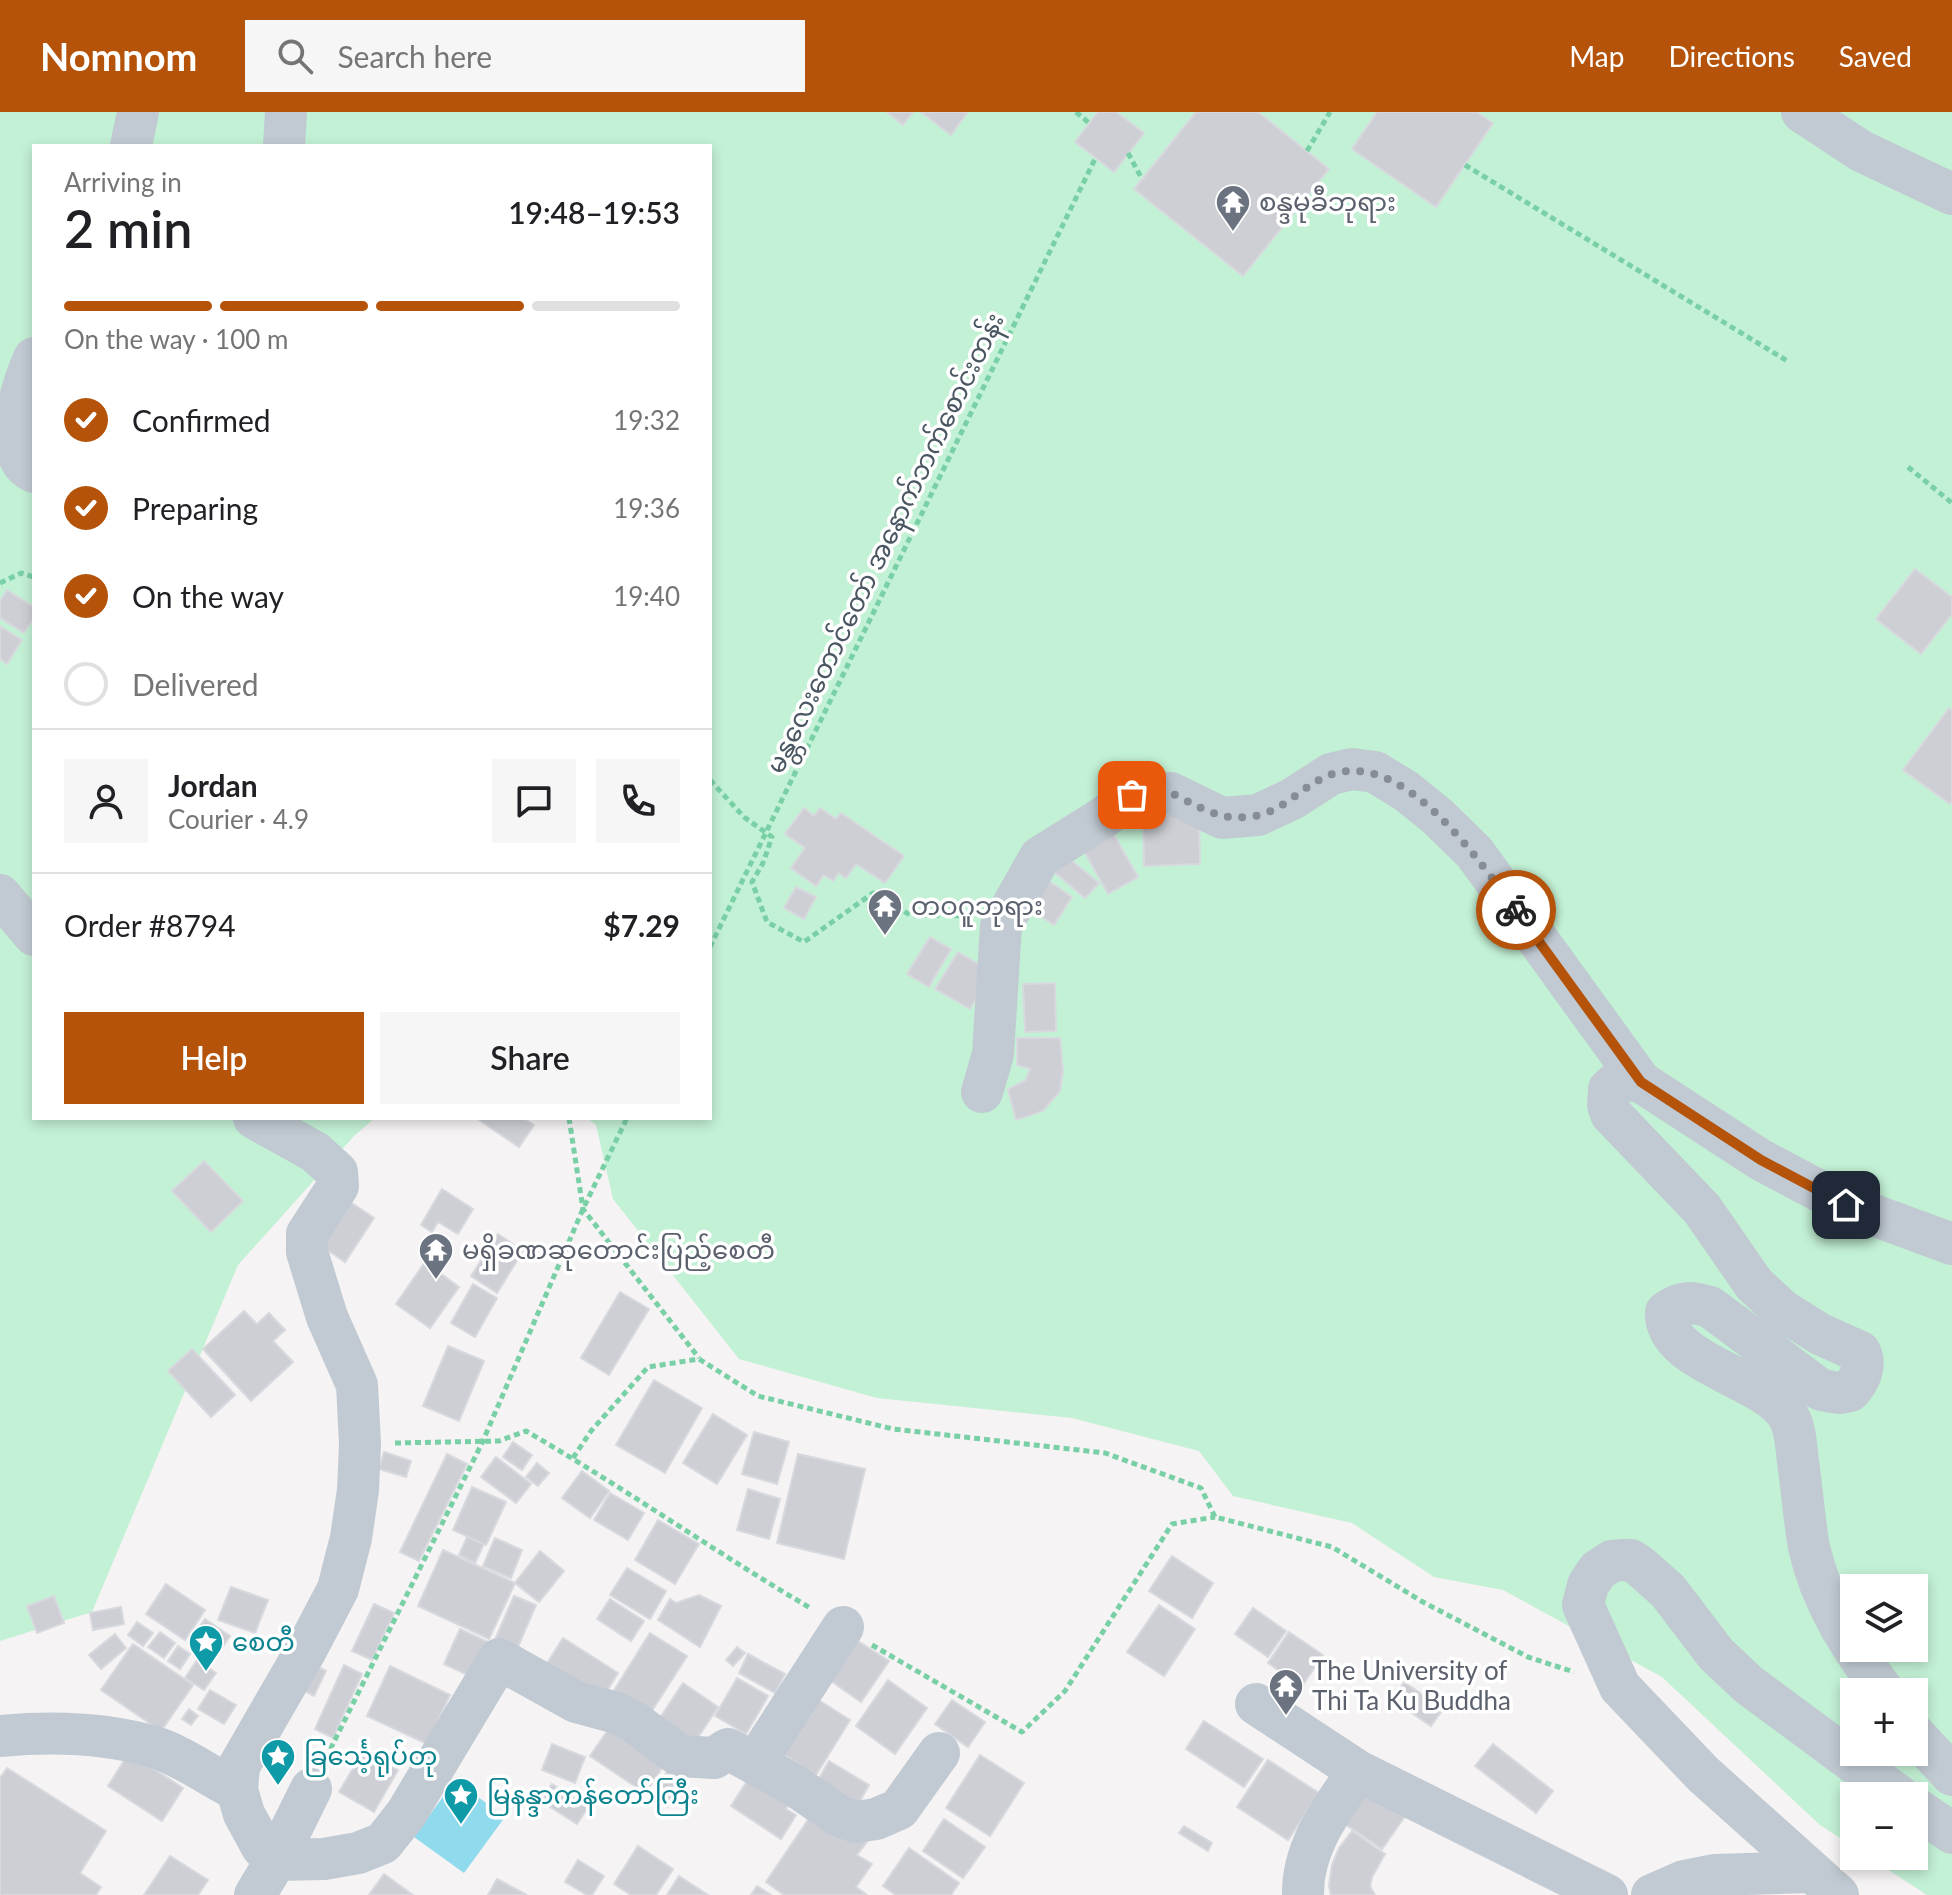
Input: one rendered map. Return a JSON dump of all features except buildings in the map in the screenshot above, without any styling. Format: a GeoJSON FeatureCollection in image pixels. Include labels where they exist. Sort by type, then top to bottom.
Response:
{"type":"FeatureCollection","features":[{"type":"Feature","properties":{"kind":"street"},"geometry":{"type":"LineString","coordinates":[[131,144],[138,112]]}},
{"type":"Feature","properties":{"kind":"street"},"geometry":{"type":"LineString","coordinates":[[284,144],[286,112]]}},
{"type":"Feature","properties":{"kind":"street"},"geometry":{"type":"LineString","coordinates":[[1802,112],[1861,151],[1952,194]]}},
{"type":"Feature","properties":{"kind":"street"},"geometry":{"type":"LineString","coordinates":[[32,363],[4,428],[4,450],[19,468],[32,471]]}},
{"type":"Feature","properties":{"kind":"street"},"geometry":{"type":"LineString","coordinates":[[982,1092],[993,1054],[1001,926],[1040,857],[1104,817],[1132,795],[1171,793],[1222,818],[1258,815],[1292,799],[1331,774],[1352,769],[1375,772],[1406,791],[1437,816],[1474,852],[1641,1082],[1761,1160],[1846,1205],[1952,1244]]}},
{"type":"Feature","properties":{"kind":"street"},"geometry":{"type":"LineString","coordinates":[[0,895],[32,933]]}},
{"type":"Feature","properties":{"kind":"street"},"geometry":{"type":"LineString","coordinates":[[1641,1082],[1620,1079],[1612,1084],[1607,1095],[1611,1114],[1702,1209],[1754,1284],[1782,1310],[1820,1334],[1860,1352],[1863,1358],[1861,1374],[1850,1391],[1821,1390],[1710,1307],[1679,1303],[1666,1312],[1666,1323],[1671,1334],[1687,1350],[1747,1384],[1787,1414],[1795,1435],[1809,1545],[1821,1592],[1853,1650],[1874,1678]]}},
{"type":"Feature","properties":{"kind":"street"},"geometry":{"type":"LineString","coordinates":[[258,1120],[315,1152],[337,1172],[338,1186],[307,1234],[307,1252],[327,1317],[357,1385],[360,1444],[351,1538],[338,1589],[239,1766],[237,1790],[244,1814],[262,1847],[276,1860],[324,1859],[358,1853],[383,1843],[406,1814],[499,1659],[576,1702],[625,1718],[680,1756],[714,1758],[728,1749],[794,1785],[839,1816],[856,1822],[876,1819],[899,1809],[939,1753]]}},
{"type":"Feature","properties":{"kind":"street"},"geometry":{"type":"LineString","coordinates":[[1825,1884],[1703,1774],[1620,1687],[1583,1605],[1588,1585],[1598,1570],[1612,1561],[1631,1560],[1668,1591],[1716,1654],[1749,1685],[1880,1782]]}},
{"type":"Feature","properties":{"kind":"street"},"geometry":{"type":"LineString","coordinates":[[755,1763],[843,1627]]}},
{"type":"Feature","properties":{"kind":"street"},"geometry":{"type":"LineString","coordinates":[[1256,1704],[1358,1771],[1607,1895]]}},
{"type":"Feature","properties":{"kind":"street"},"geometry":{"type":"LineString","coordinates":[[0,1736],[64,1732],[156,1747],[237,1790]]}},
{"type":"Feature","properties":{"kind":"street"},"geometry":{"type":"LineString","coordinates":[[1928,1749],[1952,1775]]}},
{"type":"Feature","properties":{"kind":"street"},"geometry":{"type":"LineString","coordinates":[[1303,1895],[1308,1857],[1323,1823],[1358,1771]]}},
{"type":"Feature","properties":{"kind":"street"},"geometry":{"type":"LineString","coordinates":[[255,1895],[311,1789]]}},
{"type":"Feature","properties":{"kind":"street"},"geometry":{"type":"LineString","coordinates":[[1928,1817],[1952,1833]]}},
{"type":"Feature","properties":{"kind":"street"},"geometry":{"type":"LineString","coordinates":[[1652,1895],[1684,1881],[1714,1875],[1825,1884]]}},
{"type":"Feature","properties":{"kind":"path"},"geometry":{"type":"LineString","coordinates":[[1076,112],[1089,123]]}},
{"type":"Feature","properties":{"kind":"path"},"geometry":{"type":"LineString","coordinates":[[1307,151],[1330,112]]}},
{"type":"Feature","properties":{"kind":"path"},"geometry":{"type":"LineString","coordinates":[[1128,153],[1142,179]]}},
{"type":"Feature","properties":{"kind":"path","name":"မန္တလေးတောင်တော် အနောက်ဘက်စောင်းတန်း"},"geometry":{"type":"LineString","coordinates":[[712,943],[1096,157]]}},
{"type":"Feature","properties":{"kind":"path"},"geometry":{"type":"LineString","coordinates":[[1465,165],[1789,362]]}},
{"type":"Feature","properties":{"kind":"path"},"geometry":{"type":"LineString","coordinates":[[1908,467],[1952,503]]}},
{"type":"Feature","properties":{"kind":"path"},"geometry":{"type":"LineString","coordinates":[[0,583],[21,573],[32,576]]}},
{"type":"Feature","properties":{"kind":"path"},"geometry":{"type":"LineString","coordinates":[[712,782],[744,817],[772,837],[752,882],[767,922],[804,942],[873,893],[910,915],[960,915],[1004,922]]}},
{"type":"Feature","properties":{"kind":"path"},"geometry":{"type":"LineString","coordinates":[[569,1120],[583,1209],[699,1359],[758,1396],[893,1429],[1105,1453],[1201,1488],[1215,1517]]}},
{"type":"Feature","properties":{"kind":"path"},"geometry":{"type":"LineString","coordinates":[[311,1789],[482,1443],[583,1209],[626,1120]]}},
{"type":"Feature","properties":{"kind":"path"},"geometry":{"type":"LineString","coordinates":[[573,1458],[591,1431],[648,1367],[699,1359]]}},
{"type":"Feature","properties":{"kind":"path"},"geometry":{"type":"LineString","coordinates":[[360,1444],[482,1443],[499,1441],[526,1431],[573,1458],[743,1569],[1022,1732],[1065,1691],[1172,1524],[1215,1517],[1332,1547],[1423,1602],[1528,1657],[1620,1687]]}},
{"type":"Feature","properties":{"kind":"green space"},"geometry":{"type":"Polygon","coordinates":[[[0,112],[1952,112],[1952,1895],[1927,1895],[1889,1870],[1928,1870],[1928,1782],[1840,1782],[1840,1838],[1820,1825],[1662,1677],[1503,1590],[1434,1577],[1352,1523],[1233,1496],[1199,1451],[1072,1418],[877,1398],[739,1359],[613,1199],[596,1125],[590,1120],[712,1120],[712,144],[32,144],[32,1120],[373,1120],[354,1136],[238,1265],[92,1612],[0,1641],[0,112]]]}},
{"type":"Feature","properties":{"kind":"water","name":"မြနန္ဒာကန်တော်ကြီး"},"geometry":{"type":"Polygon","coordinates":[[[455,1780],[505,1817],[464,1873],[414,1837],[455,1780]]]}},
{"type":"Feature","properties":{"kind":"way so far"},"geometry":{"type":"LineString","coordinates":[[1132,795],[1171,793],[1222,818],[1258,815],[1292,799],[1331,774],[1352,769],[1375,772],[1406,791],[1437,816],[1474,852],[1516,910]]}},
{"type":"Feature","properties":{"kind":"place","name":"စန္ဒမုခီဘုရား"},"geometry":{"type":"Point","coordinates":[1233,233]}},
{"type":"Feature","properties":{"kind":"place","name":"တဝဂူဘုရား"},"geometry":{"type":"Point","coordinates":[885,937]}},
{"type":"Feature","properties":{"kind":"place","name":"မရှိခဏဆုတောင်းပြည့်စေတီ"},"geometry":{"type":"Point","coordinates":[436,1281]}},
{"type":"Feature","properties":{"kind":"place","name":"စေတီ"},"geometry":{"type":"Point","coordinates":[206,1673]}},
{"type":"Feature","properties":{"kind":"place","name":"The University of Thi Ta Ku Buddha"},"geometry":{"type":"Point","coordinates":[1286,1717]}},
{"type":"Feature","properties":{"kind":"place","name":"ခြင်္သေ့ရုပ်တု"},"geometry":{"type":"Point","coordinates":[278,1787]}},
{"type":"Feature","properties":{"kind":"place","name":"မြနန္ဒာကန်တော်ကြီး"},"geometry":{"type":"Point","coordinates":[461,1826]}},
{"type":"Feature","properties":{"kind":"route"},"geometry":{"type":"LineString","coordinates":[[1516,910],[1641,1082],[1761,1160],[1846,1205]]}}]}
